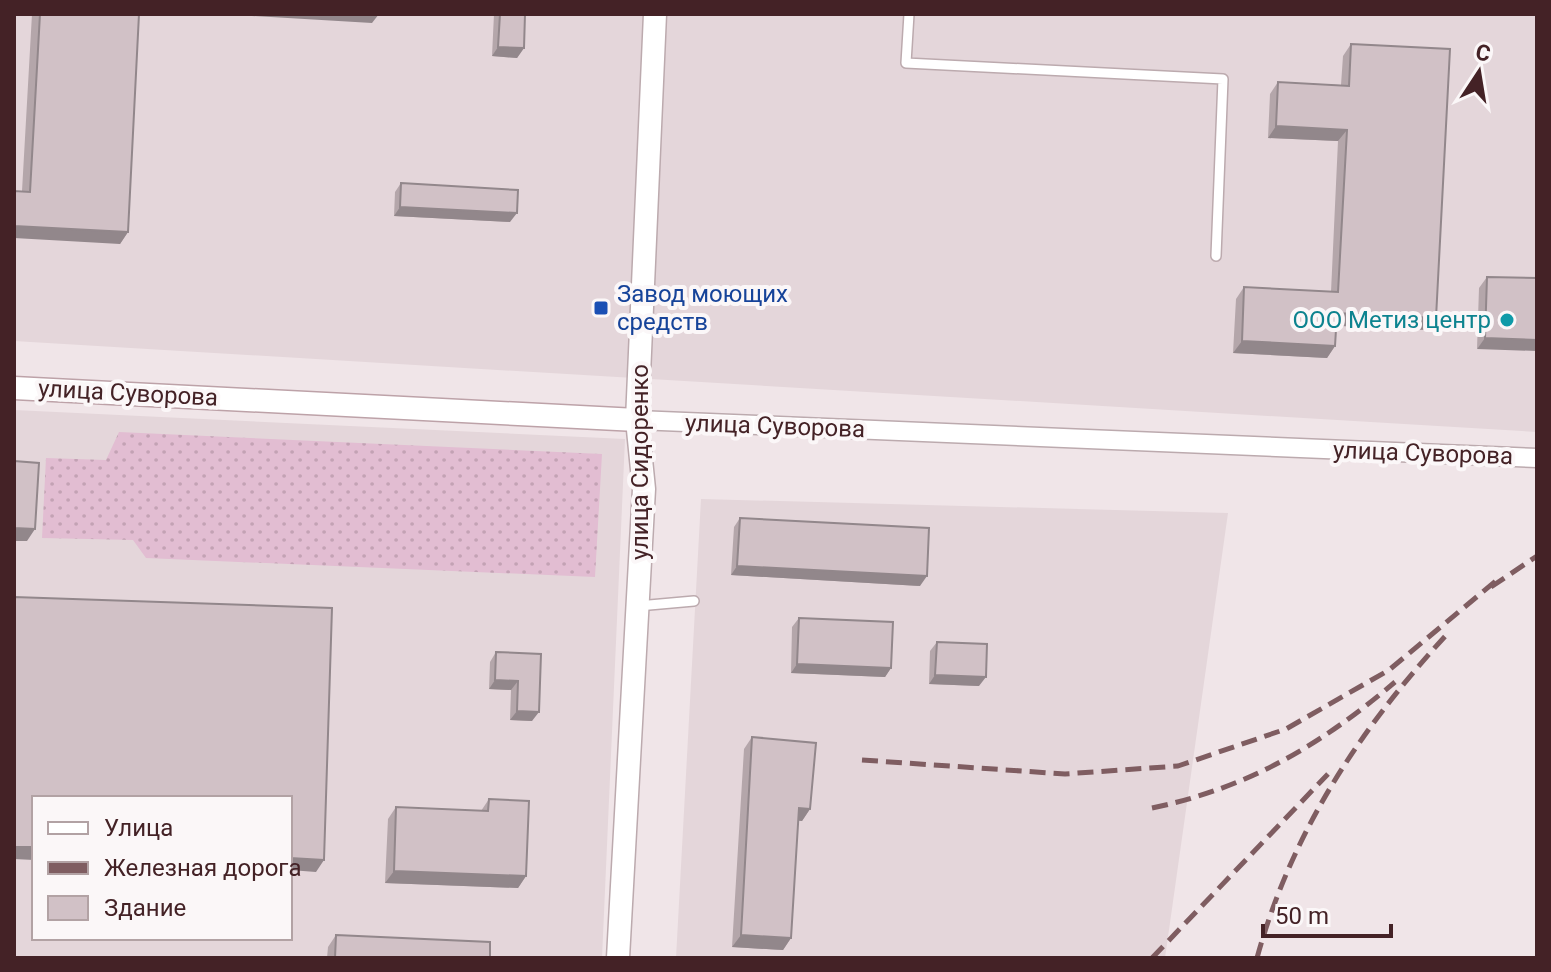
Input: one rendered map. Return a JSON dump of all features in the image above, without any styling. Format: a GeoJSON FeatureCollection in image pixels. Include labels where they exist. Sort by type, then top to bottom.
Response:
{"type":"FeatureCollection","features":[{"type":"Feature","properties":{"kind":"street","name":"улица Сидоренко"},"geometry":{"type":"LineString","coordinates":[[618,958],[644,489],[637,420],[655,14]]}},
{"type":"Feature","properties":{"kind":"street","name":"улица Суворова"},"geometry":{"type":"LineString","coordinates":[[14,388],[637,420],[1537,458]]}},
{"type":"Feature","properties":{"kind":"lane"},"geometry":{"type":"LineString","coordinates":[[909,14],[906,63],[1223,79],[1216,256]]}},
{"type":"Feature","properties":{"kind":"lane"},"geometry":{"type":"LineString","coordinates":[[638,606],[694,601]]}},
{"type":"Feature","properties":{"kind":"shaded area"},"geometry":{"type":"Polygon","coordinates":[[[14,14],[1537,14],[1537,432],[14,341],[14,14]]]}},
{"type":"Feature","properties":{"kind":"shaded area"},"geometry":{"type":"Polygon","coordinates":[[[14,410],[625,439],[602,958],[14,958],[14,410]]]}},
{"type":"Feature","properties":{"kind":"shaded area"},"geometry":{"type":"Polygon","coordinates":[[[119,432],[602,454],[595,577],[146,558],[133,540],[42,538],[46,458],[106,460],[119,432]]]}},
{"type":"Feature","properties":{"kind":"shaded area"},"geometry":{"type":"Polygon","coordinates":[[[701,499],[1228,513],[1165,958],[676,958],[701,499]]]}},
{"type":"Feature","properties":{"kind":"building"},"geometry":{"type":"Polygon","coordinates":[[[40,14],[139,14],[128,232],[14,226],[14,191],[30,192],[40,14]]]}},
{"type":"Feature","properties":{"kind":"building"},"geometry":{"type":"Polygon","coordinates":[[[500,14],[525,14],[524,48],[498,47],[500,14]]]}},
{"type":"Feature","properties":{"kind":"building"},"geometry":{"type":"Polygon","coordinates":[[[1351,44],[1450,49],[1436,318],[1337,313],[1335,346],[1242,341],[1244,287],[1338,292],[1347,130],[1276,126],[1278,82],[1349,86],[1351,44]]]}},
{"type":"Feature","properties":{"kind":"building"},"geometry":{"type":"Polygon","coordinates":[[[401,183],[518,190],[517,213],[400,207],[401,183]]]}},
{"type":"Feature","properties":{"kind":"building","name":"ООО Метиз центр"},"geometry":{"type":"Polygon","coordinates":[[[1487,277],[1537,278],[1537,340],[1485,338],[1487,277]]]}},
{"type":"Feature","properties":{"kind":"building"},"geometry":{"type":"Polygon","coordinates":[[[14,461],[39,463],[35,529],[14,528],[14,461]]]}},
{"type":"Feature","properties":{"kind":"building"},"geometry":{"type":"Polygon","coordinates":[[[740,518],[929,528],[927,576],[737,566],[740,518]]]}},
{"type":"Feature","properties":{"kind":"building"},"geometry":{"type":"Polygon","coordinates":[[[14,597],[332,608],[324,860],[292,858],[292,796],[32,796],[32,847],[14,847],[14,597]]]}},
{"type":"Feature","properties":{"kind":"building"},"geometry":{"type":"Polygon","coordinates":[[[799,618],[893,622],[891,668],[797,664],[799,618]]]}},
{"type":"Feature","properties":{"kind":"building"},"geometry":{"type":"Polygon","coordinates":[[[937,642],[987,644],[986,677],[935,675],[937,642]]]}},
{"type":"Feature","properties":{"kind":"building"},"geometry":{"type":"Polygon","coordinates":[[[496,652],[541,654],[539,712],[517,711],[518,681],[495,680],[496,652]]]}},
{"type":"Feature","properties":{"kind":"building"},"geometry":{"type":"Polygon","coordinates":[[[752,737],[816,743],[810,809],[799,808],[791,938],[741,935],[752,737]]]}},
{"type":"Feature","properties":{"kind":"building"},"geometry":{"type":"Polygon","coordinates":[[[489,799],[529,801],[526,876],[394,871],[396,807],[488,811],[489,799]]]}},
{"type":"Feature","properties":{"kind":"building"},"geometry":{"type":"Polygon","coordinates":[[[336,935],[490,942],[490,958],[335,958],[336,935]]]}},
{"type":"Feature","properties":{"kind":"railway"},"geometry":{"type":"LineString","coordinates":[[1491,587],[1537,556]]}},
{"type":"Feature","properties":{"kind":"railway"},"geometry":{"type":"LineString","coordinates":[[862,760],[1065,774],[1178,766],[1286,729],[1389,670],[1497,580]]}},
{"type":"Feature","properties":{"kind":"railway"},"geometry":{"type":"LineString","coordinates":[[1257,958],[1289,867],[1333,783],[1387,705],[1450,631]]}},
{"type":"Feature","properties":{"kind":"railway"},"geometry":{"type":"LineString","coordinates":[[1152,808],[1220,789],[1282,761],[1339,725],[1395,682]]}},
{"type":"Feature","properties":{"kind":"railway"},"geometry":{"type":"LineString","coordinates":[[1152,958],[1328,774]]}},
{"type":"Feature","properties":{"kind":"place","name":"Завод моющих средств"},"geometry":{"type":"Point","coordinates":[601,308]}},
{"type":"Feature","properties":{"kind":"place","name":"ООО Метиз центр"},"geometry":{"type":"Point","coordinates":[1507,320]}}]}
